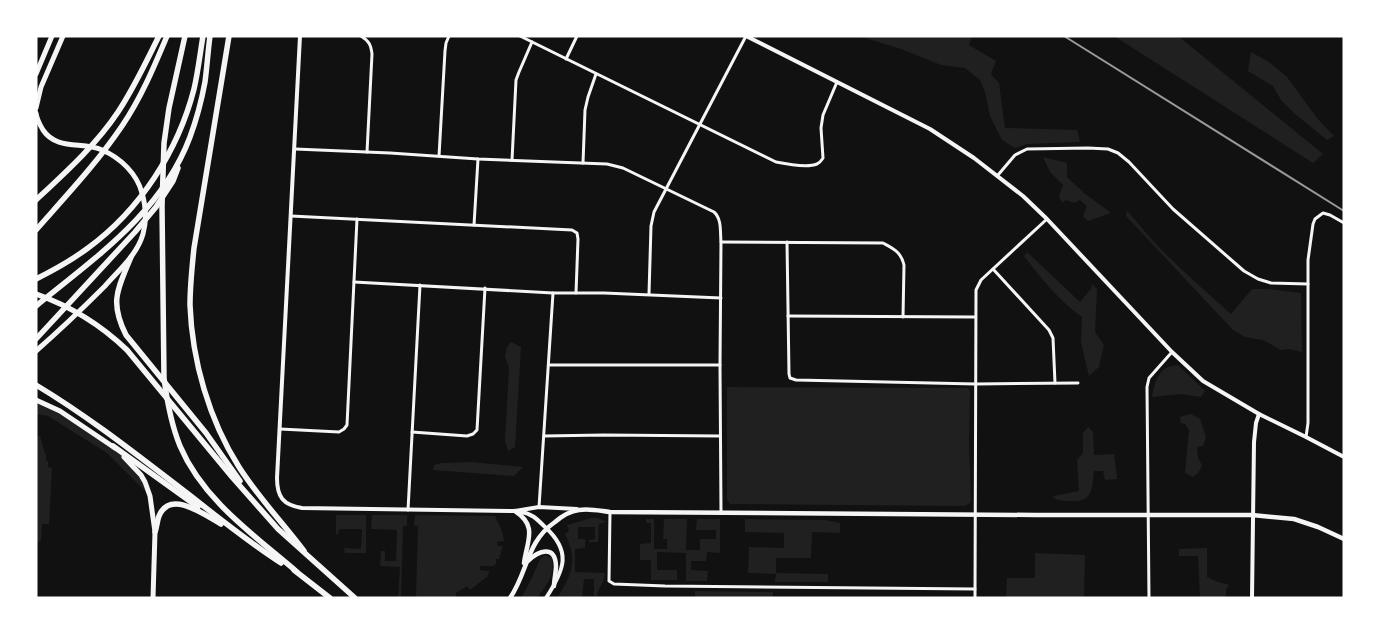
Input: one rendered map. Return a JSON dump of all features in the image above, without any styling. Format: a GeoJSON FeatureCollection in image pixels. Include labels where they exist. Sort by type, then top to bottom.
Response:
{"type":"FeatureCollection","features":[{"type":"Feature","properties":{"kind":"highway"},"geometry":{"type":"LineString","coordinates":[[36,74],[52,36]]}},
{"type":"Feature","properties":{"kind":"highway"},"geometry":{"type":"LineString","coordinates":[[36,108],[41,88],[63,36]]}},
{"type":"Feature","properties":{"kind":"highway"},"geometry":{"type":"LineString","coordinates":[[36,200],[83,154],[113,119],[133,88],[158,36]]}},
{"type":"Feature","properties":{"kind":"highway"},"geometry":{"type":"LineString","coordinates":[[36,230],[86,173],[122,125],[155,66],[167,36]]}},
{"type":"Feature","properties":{"kind":"highway"},"geometry":{"type":"LineString","coordinates":[[185,36],[169,108],[164,143],[162,206],[164,378],[168,407],[180,446],[189,465],[201,483],[222,507],[330,598]]}},
{"type":"Feature","properties":{"kind":"highway"},"geometry":{"type":"LineString","coordinates":[[36,279],[66,263],[105,234],[135,204],[149,186],[177,138],[185,118],[194,88],[203,36]]}},
{"type":"Feature","properties":{"kind":"highway"},"geometry":{"type":"LineString","coordinates":[[36,306],[113,243],[151,205],[165,185],[180,160],[191,134],[205,82],[210,36]]}},
{"type":"Feature","properties":{"kind":"highway"},"geometry":{"type":"LineString","coordinates":[[228,36],[194,248],[190,304],[192,332],[198,367],[207,396],[230,453],[255,490],[286,526],[304,551]]}},
{"type":"Feature","properties":{"kind":"highway"},"geometry":{"type":"LineString","coordinates":[[36,113],[37,119],[45,133],[53,140],[63,144],[96,148],[110,154],[123,162],[140,185],[144,200],[146,222],[143,236],[119,285],[116,303],[118,317],[126,335],[206,433],[256,503]]}},
{"type":"Feature","properties":{"kind":"highway"},"geometry":{"type":"LineString","coordinates":[[36,339],[156,207],[173,181],[180,160]]}},
{"type":"Feature","properties":{"kind":"highway"},"geometry":{"type":"LineString","coordinates":[[36,351],[86,305],[132,257]]}},
{"type":"Feature","properties":{"kind":"highway"},"geometry":{"type":"LineString","coordinates":[[36,294],[69,308],[115,339],[136,360],[232,477],[278,529],[355,598]]}},
{"type":"Feature","properties":{"kind":"highway"},"geometry":{"type":"LineString","coordinates":[[36,385],[113,436],[256,547]]}},
{"type":"Feature","properties":{"kind":"highway"},"geometry":{"type":"LineString","coordinates":[[36,400],[60,411],[114,446],[221,524],[297,572]]}},
{"type":"Feature","properties":{"kind":"highway"},"geometry":{"type":"LineString","coordinates":[[114,446],[138,471],[145,482],[150,496],[156,532]]}},
{"type":"Feature","properties":{"kind":"highway"},"geometry":{"type":"LineString","coordinates":[[153,598],[156,532],[159,515],[166,508],[176,504],[188,506],[221,524]]}},
{"type":"Feature","properties":{"kind":"main road"},"geometry":{"type":"LineString","coordinates":[[510,598],[534,544],[547,528],[562,516],[580,510],[610,512],[1252,515],[1294,519],[1318,526],[1344,538]]}},
{"type":"Feature","properties":{"kind":"main road"},"geometry":{"type":"LineString","coordinates":[[515,511],[523,516],[529,531],[522,571]]}},
{"type":"Feature","properties":{"kind":"main road"},"geometry":{"type":"LineString","coordinates":[[522,571],[533,556],[541,551],[547,551],[555,560],[554,586]]}},
{"type":"Feature","properties":{"kind":"street"},"geometry":{"type":"LineString","coordinates":[[300,36],[277,486],[283,500],[290,505],[302,508],[515,511],[539,507],[580,510]]}},
{"type":"Feature","properties":{"kind":"street"},"geometry":{"type":"LineString","coordinates":[[361,36],[371,45],[372,54],[367,152]]}},
{"type":"Feature","properties":{"kind":"street"},"geometry":{"type":"LineString","coordinates":[[439,156],[445,51],[449,36]]}},
{"type":"Feature","properties":{"kind":"street"},"geometry":{"type":"LineString","coordinates":[[520,36],[776,162],[799,166],[817,165],[823,158],[823,115],[837,82]]}},
{"type":"Feature","properties":{"kind":"street"},"geometry":{"type":"LineString","coordinates":[[566,59],[577,36]]}},
{"type":"Feature","properties":{"kind":"street"},"geometry":{"type":"LineString","coordinates":[[649,294],[652,219],[654,212],[746,36],[930,129],[998,175],[1047,219],[1172,352],[1203,381],[1259,414],[1344,457]]}},
{"type":"Feature","properties":{"kind":"street"},"geometry":{"type":"LineString","coordinates":[[512,160],[516,80],[532,42]]}},
{"type":"Feature","properties":{"kind":"street"},"geometry":{"type":"LineString","coordinates":[[583,163],[585,110],[596,74]]}},
{"type":"Feature","properties":{"kind":"street"},"geometry":{"type":"LineString","coordinates":[[294,149],[607,164],[623,168],[718,215],[721,242],[721,512]]}},
{"type":"Feature","properties":{"kind":"street"},"geometry":{"type":"LineString","coordinates":[[998,175],[1015,155],[1026,149],[1108,149],[1118,153],[1129,162],[1173,209],[1244,271],[1258,279],[1272,283],[1308,284]]}},
{"type":"Feature","properties":{"kind":"street"},"geometry":{"type":"LineString","coordinates":[[474,225],[478,159]]}},
{"type":"Feature","properties":{"kind":"street"},"geometry":{"type":"LineString","coordinates":[[1306,437],[1308,423],[1308,284],[1310,238],[1315,218],[1323,213],[1330,214],[1344,224]]}},
{"type":"Feature","properties":{"kind":"street"},"geometry":{"type":"LineString","coordinates":[[291,216],[572,230],[577,233],[578,240],[576,293]]}},
{"type":"Feature","properties":{"kind":"street"},"geometry":{"type":"LineString","coordinates":[[280,429],[339,432],[347,425],[357,219]]}},
{"type":"Feature","properties":{"kind":"street"},"geometry":{"type":"LineString","coordinates":[[976,598],[975,297],[977,285],[1047,219]]}},
{"type":"Feature","properties":{"kind":"street"},"geometry":{"type":"LineString","coordinates":[[721,242],[883,243],[902,257],[904,265],[903,317]]}},
{"type":"Feature","properties":{"kind":"street"},"geometry":{"type":"LineString","coordinates":[[787,242],[790,378],[796,380],[976,384],[1078,383]]}},
{"type":"Feature","properties":{"kind":"street"},"geometry":{"type":"LineString","coordinates":[[993,269],[1049,330],[1053,338],[1055,383]]}},
{"type":"Feature","properties":{"kind":"street"},"geometry":{"type":"LineString","coordinates":[[354,282],[553,293],[649,294],[721,298]]}},
{"type":"Feature","properties":{"kind":"street"},"geometry":{"type":"LineString","coordinates":[[408,510],[420,285]]}},
{"type":"Feature","properties":{"kind":"street"},"geometry":{"type":"LineString","coordinates":[[412,432],[467,436],[477,430],[486,288]]}},
{"type":"Feature","properties":{"kind":"street"},"geometry":{"type":"LineString","coordinates":[[539,507],[553,293]]}},
{"type":"Feature","properties":{"kind":"street"},"geometry":{"type":"LineString","coordinates":[[788,316],[975,317]]}},
{"type":"Feature","properties":{"kind":"street"},"geometry":{"type":"LineString","coordinates":[[1148,598],[1147,387],[1149,378],[1172,352]]}},
{"type":"Feature","properties":{"kind":"street"},"geometry":{"type":"LineString","coordinates":[[549,365],[720,365]]}},
{"type":"Feature","properties":{"kind":"street"},"geometry":{"type":"LineString","coordinates":[[1252,598],[1254,442],[1259,414]]}},
{"type":"Feature","properties":{"kind":"street"},"geometry":{"type":"LineString","coordinates":[[544,436],[720,436]]}},
{"type":"Feature","properties":{"kind":"street"},"geometry":{"type":"LineString","coordinates":[[515,511],[530,514],[547,528],[559,543],[563,557],[562,570],[546,598]]}},
{"type":"Feature","properties":{"kind":"street"},"geometry":{"type":"LineString","coordinates":[[610,512],[609,581],[614,584],[976,588]]}},
{"type":"Feature","properties":{"kind":"shaded area"},"geometry":{"type":"Polygon","coordinates":[[[853,36],[972,36],[969,45],[996,61],[991,74],[999,83],[1005,128],[1077,130],[1080,142],[1027,144],[1015,148],[1002,140],[990,116],[985,92],[980,80],[965,68],[941,65],[901,49],[853,36]]]}},
{"type":"Feature","properties":{"kind":"shaded area"},"geometry":{"type":"Polygon","coordinates":[[[1114,36],[1178,36],[1323,154],[1313,163],[1114,36]]]}},
{"type":"Feature","properties":{"kind":"shaded area"},"geometry":{"type":"Polygon","coordinates":[[[1251,52],[1269,62],[1287,77],[1317,118],[1334,136],[1327,140],[1281,100],[1273,86],[1248,71],[1251,52]]]}},
{"type":"Feature","properties":{"kind":"shaded area"},"geometry":{"type":"Polygon","coordinates":[[[1043,157],[1067,163],[1067,177],[1084,193],[1111,213],[1088,221],[1083,216],[1087,206],[1080,200],[1074,203],[1066,200],[1062,203],[1059,196],[1063,185],[1050,172],[1043,157]]]}},
{"type":"Feature","properties":{"kind":"shaded area"},"geometry":{"type":"Polygon","coordinates":[[[1127,211],[1164,252],[1231,314],[1252,289],[1301,293],[1302,352],[1289,349],[1281,350],[1263,340],[1245,337],[1233,330],[1126,216],[1127,211]]]}},
{"type":"Feature","properties":{"kind":"shaded area"},"geometry":{"type":"Polygon","coordinates":[[[1027,252],[1080,302],[1091,289],[1092,284],[1097,289],[1095,332],[1104,345],[1099,367],[1089,376],[1081,342],[1082,317],[1066,304],[1044,281],[1024,256],[1027,252]]]}},
{"type":"Feature","properties":{"kind":"shaded area"},"geometry":{"type":"Polygon","coordinates":[[[511,342],[521,347],[515,447],[508,451],[505,441],[509,368],[505,357],[507,347],[511,342]]]}},
{"type":"Feature","properties":{"kind":"shaded area"},"geometry":{"type":"Polygon","coordinates":[[[1178,365],[1205,391],[1201,397],[1181,394],[1152,397],[1154,385],[1160,373],[1167,367],[1178,365]]]}},
{"type":"Feature","properties":{"kind":"shaded area"},"geometry":{"type":"Polygon","coordinates":[[[727,387],[968,388],[970,391],[971,501],[964,506],[730,504],[727,500],[727,387]]]}},
{"type":"Feature","properties":{"kind":"shaded area"},"geometry":{"type":"Polygon","coordinates":[[[36,400],[113,446],[138,471],[150,496],[107,453],[48,416],[36,414],[36,400]]]}},
{"type":"Feature","properties":{"kind":"shaded area"},"geometry":{"type":"Polygon","coordinates":[[[1191,414],[1200,419],[1206,437],[1203,446],[1197,447],[1198,457],[1202,466],[1193,477],[1185,473],[1189,430],[1185,424],[1181,423],[1180,417],[1191,414]]]}},
{"type":"Feature","properties":{"kind":"shaded area"},"geometry":{"type":"Polygon","coordinates":[[[1088,427],[1093,432],[1094,455],[1114,454],[1117,479],[1105,480],[1103,471],[1094,471],[1092,488],[1084,499],[1066,501],[1052,497],[1079,491],[1077,460],[1083,453],[1083,433],[1088,427]]]}},
{"type":"Feature","properties":{"kind":"shaded area"},"geometry":{"type":"Polygon","coordinates":[[[40,436],[48,467],[52,468],[49,524],[42,524],[41,541],[36,542],[36,437],[40,436]]]}},
{"type":"Feature","properties":{"kind":"shaded area"},"geometry":{"type":"Polygon","coordinates":[[[470,462],[523,467],[514,476],[433,470],[434,465],[442,463],[470,462]]]}},
{"type":"Feature","properties":{"kind":"shaded area"},"geometry":{"type":"Polygon","coordinates":[[[336,515],[366,515],[366,553],[345,553],[344,548],[361,549],[362,529],[339,529],[338,534],[336,534],[336,515]]]}},
{"type":"Feature","properties":{"kind":"shaded area"},"geometry":{"type":"Polygon","coordinates":[[[372,515],[407,515],[407,526],[403,526],[401,598],[398,598],[400,567],[380,566],[381,551],[385,551],[385,561],[396,561],[397,530],[371,529],[372,515]]]}},
{"type":"Feature","properties":{"kind":"shaded area"},"geometry":{"type":"Polygon","coordinates":[[[415,515],[495,516],[502,531],[504,541],[497,542],[498,546],[503,546],[499,559],[496,559],[496,564],[493,566],[480,566],[480,570],[489,571],[488,576],[470,590],[467,586],[456,593],[456,598],[416,598],[418,526],[414,526],[415,515]]]}},
{"type":"Feature","properties":{"kind":"shaded area"},"geometry":{"type":"Polygon","coordinates":[[[591,518],[598,518],[606,522],[599,524],[598,542],[589,542],[589,540],[595,539],[595,527],[578,527],[578,539],[585,539],[585,548],[575,549],[575,572],[605,573],[597,596],[594,596],[594,579],[584,579],[582,598],[557,598],[570,575],[572,567],[571,551],[565,534],[569,531],[567,525],[591,518]]]}},
{"type":"Feature","properties":{"kind":"shaded area"},"geometry":{"type":"Polygon","coordinates":[[[646,519],[654,519],[654,549],[667,549],[667,539],[663,539],[664,519],[687,519],[686,550],[700,550],[700,539],[716,539],[716,530],[696,530],[697,519],[720,519],[720,553],[707,552],[706,561],[691,561],[691,570],[708,571],[707,581],[686,581],[686,553],[657,552],[657,570],[677,570],[677,580],[651,580],[651,560],[640,560],[640,544],[651,543],[651,523],[646,523],[646,519]]]}},
{"type":"Feature","properties":{"kind":"shaded area"},"geometry":{"type":"Polygon","coordinates":[[[745,519],[825,520],[840,523],[840,533],[812,532],[811,558],[776,558],[776,573],[828,574],[828,582],[775,582],[776,574],[748,573],[749,547],[784,548],[784,533],[745,532],[745,519]]]}},
{"type":"Feature","properties":{"kind":"shaded area"},"geometry":{"type":"Polygon","coordinates":[[[1207,548],[1207,577],[1229,585],[1226,590],[1226,598],[1200,598],[1198,556],[1179,556],[1179,549],[1207,548]]]}},
{"type":"Feature","properties":{"kind":"shaded area"},"geometry":{"type":"Polygon","coordinates":[[[1035,553],[1085,555],[1084,598],[1006,598],[1007,578],[1035,578],[1035,553]]]}},
{"type":"Feature","properties":{"kind":"shaded area"},"geometry":{"type":"Polygon","coordinates":[[[545,555],[552,558],[553,564],[547,584],[537,598],[521,598],[540,559],[545,555]]]}},
{"type":"Feature","properties":{"kind":"shaded area"},"geometry":{"type":"Polygon","coordinates":[[[695,591],[773,592],[773,598],[695,598],[695,591]]]}},
{"type":"Feature","properties":{"kind":"railway"},"geometry":{"type":"LineString","coordinates":[[1064,36],[1344,211]]}}]}
